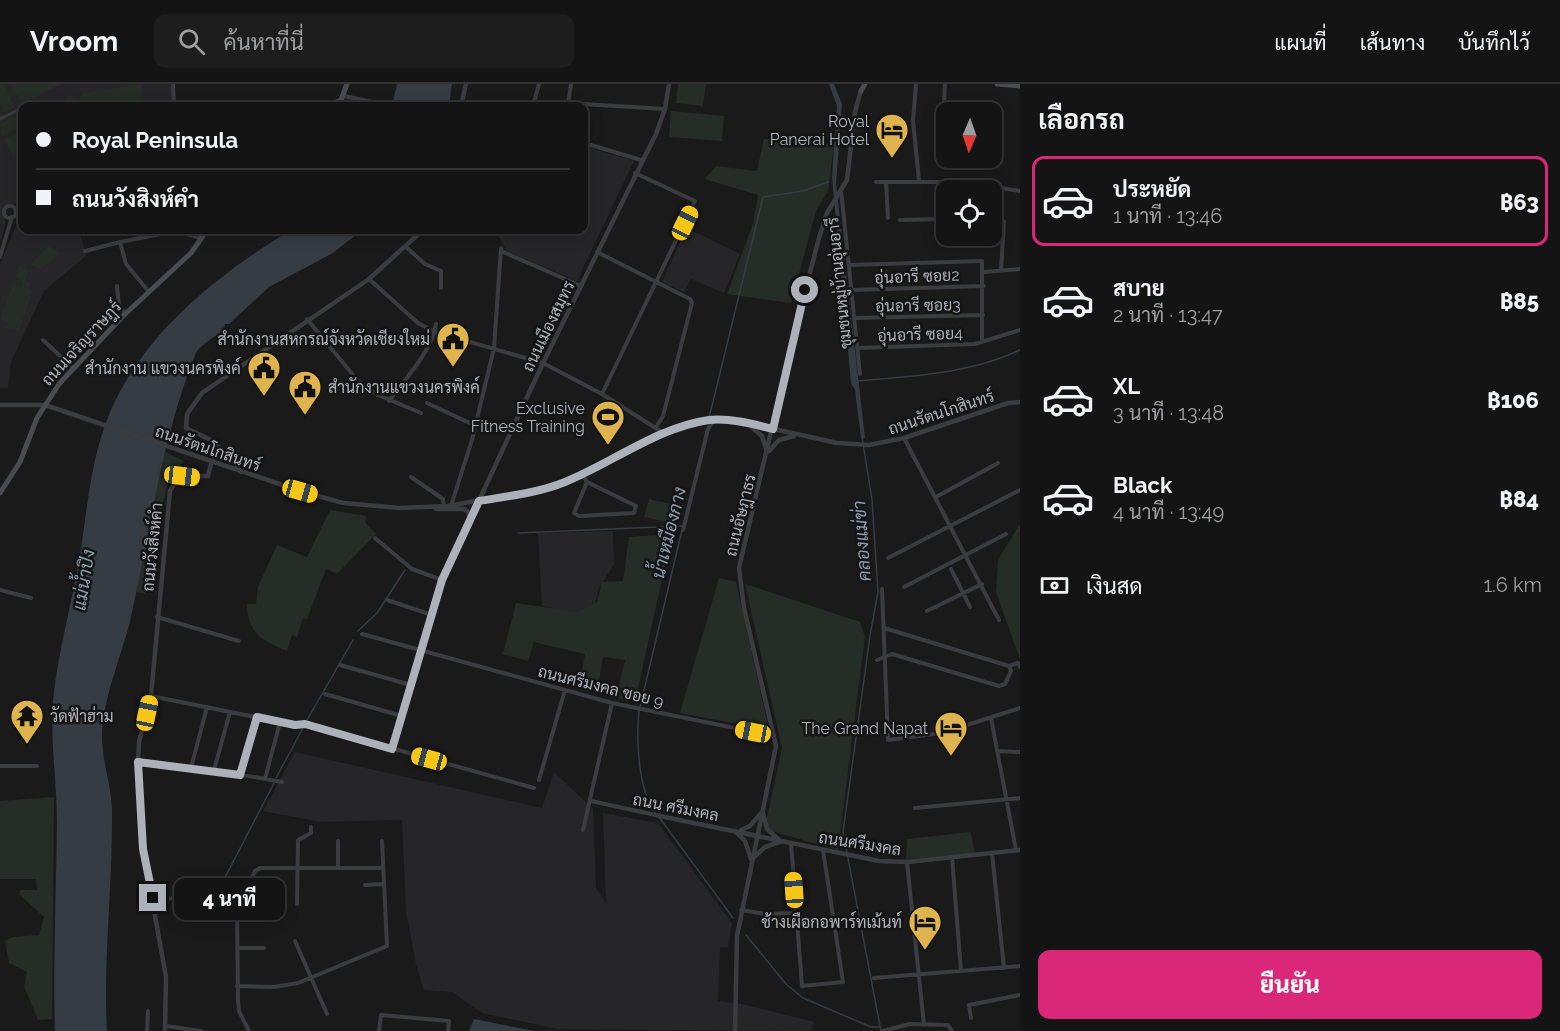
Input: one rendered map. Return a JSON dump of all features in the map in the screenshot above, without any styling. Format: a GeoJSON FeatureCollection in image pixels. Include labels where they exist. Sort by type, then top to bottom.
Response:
{"type":"FeatureCollection","features":[{"type":"Feature","properties":{"kind":"main road"},"geometry":{"type":"LineString","coordinates":[[334,102],[344,96],[347,84]]}},
{"type":"Feature","properties":{"kind":"main road"},"geometry":{"type":"LineString","coordinates":[[861,91],[862,84]]}},
{"type":"Feature","properties":{"kind":"main road"},"geometry":{"type":"LineString","coordinates":[[997,84],[1016,85]]}},
{"type":"Feature","properties":{"kind":"main road","name":"ถนนเจริญราษฎร์"},"geometry":{"type":"LineString","coordinates":[[0,493],[20,462],[37,418],[45,405],[74,369],[126,314],[192,253],[204,234]]}},
{"type":"Feature","properties":{"kind":"street"},"geometry":{"type":"LineString","coordinates":[[173,84],[174,102]]}},
{"type":"Feature","properties":{"kind":"street"},"geometry":{"type":"LineString","coordinates":[[462,102],[466,84]]}},
{"type":"Feature","properties":{"kind":"street"},"geometry":{"type":"LineString","coordinates":[[534,102],[539,84]]}},
{"type":"Feature","properties":{"kind":"street"},"geometry":{"type":"LineString","coordinates":[[568,102],[571,84]]}},
{"type":"Feature","properties":{"kind":"street","name":"ถนนเมืองสมุทร"},"geometry":{"type":"LineString","coordinates":[[392,749],[442,580],[665,109],[669,84]]}},
{"type":"Feature","properties":{"kind":"street"},"geometry":{"type":"LineString","coordinates":[[916,84],[913,121],[919,180]]}},
{"type":"Feature","properties":{"kind":"street"},"geometry":{"type":"LineString","coordinates":[[944,102],[945,84]]}},
{"type":"Feature","properties":{"kind":"street","name":"ถนนอัษฎาธร"},"geometry":{"type":"LineString","coordinates":[[735,1031],[735,961],[741,910],[776,756],[776,737],[744,608],[739,575],[793,337],[826,213],[849,171],[855,112],[861,91]]}},
{"type":"Feature","properties":{"kind":"street"},"geometry":{"type":"LineString","coordinates":[[344,96],[373,102]]}},
{"type":"Feature","properties":{"kind":"street"},"geometry":{"type":"LineString","coordinates":[[588,104],[665,109]]}},
{"type":"Feature","properties":{"kind":"street"},"geometry":{"type":"LineString","coordinates":[[0,119],[16,111]]}},
{"type":"Feature","properties":{"kind":"street"},"geometry":{"type":"LineString","coordinates":[[588,144],[641,160]]}},
{"type":"Feature","properties":{"kind":"street"},"geometry":{"type":"LineString","coordinates":[[602,394],[695,201],[634,173]]}},
{"type":"Feature","properties":{"kind":"street"},"geometry":{"type":"LineString","coordinates":[[876,182],[919,180],[977,183],[1020,191]]}},
{"type":"Feature","properties":{"kind":"street"},"geometry":{"type":"LineString","coordinates":[[886,182],[888,218]]}},
{"type":"Feature","properties":{"kind":"street","name":"ชุมชนหมู่บ้านอุ่นอารี"},"geometry":{"type":"LineString","coordinates":[[839,192],[860,374]]}},
{"type":"Feature","properties":{"kind":"street"},"geometry":{"type":"LineString","coordinates":[[12,218],[2,212],[8,207],[18,207]]}},
{"type":"Feature","properties":{"kind":"street"},"geometry":{"type":"LineString","coordinates":[[0,256],[16,212],[14,208]]}},
{"type":"Feature","properties":{"kind":"street"},"geometry":{"type":"LineString","coordinates":[[900,220],[936,219]]}},
{"type":"Feature","properties":{"kind":"street"},"geometry":{"type":"LineString","coordinates":[[1001,271],[1005,222],[1002,220]]}},
{"type":"Feature","properties":{"kind":"street"},"geometry":{"type":"LineString","coordinates":[[85,251],[161,234]]}},
{"type":"Feature","properties":{"kind":"street"},"geometry":{"type":"LineString","coordinates":[[187,234],[201,238]]}},
{"type":"Feature","properties":{"kind":"street"},"geometry":{"type":"LineString","coordinates":[[241,472],[227,454],[211,440],[186,428],[185,420],[193,403],[202,393],[307,319],[369,279],[419,234]]}},
{"type":"Feature","properties":{"kind":"street"},"geometry":{"type":"LineString","coordinates":[[120,242],[126,264],[149,292]]}},
{"type":"Feature","properties":{"kind":"street"},"geometry":{"type":"LineString","coordinates":[[406,247],[424,264],[441,271],[441,288]]}},
{"type":"Feature","properties":{"kind":"street"},"geometry":{"type":"LineString","coordinates":[[451,506],[476,426],[494,348],[501,249],[581,286]]}},
{"type":"Feature","properties":{"kind":"street"},"geometry":{"type":"LineString","coordinates":[[597,252],[690,299],[692,303],[663,416],[656,427]]}},
{"type":"Feature","properties":{"kind":"street"},"geometry":{"type":"LineString","coordinates":[[849,265],[982,261],[984,272],[982,342]]}},
{"type":"Feature","properties":{"kind":"street"},"geometry":{"type":"LineString","coordinates":[[984,272],[1020,269]]}},
{"type":"Feature","properties":{"kind":"street"},"geometry":{"type":"LineString","coordinates":[[369,279],[418,323],[435,332],[543,363],[602,394],[664,434]]}},
{"type":"Feature","properties":{"kind":"street"},"geometry":{"type":"LineString","coordinates":[[117,286],[119,306],[126,314]]}},
{"type":"Feature","properties":{"kind":"street","name":"อุ่นอารี ซอย2"},"geometry":{"type":"LineString","coordinates":[[852,290],[984,286]]}},
{"type":"Feature","properties":{"kind":"street","name":"อุ่นอารี ซอย3"},"geometry":{"type":"LineString","coordinates":[[854,318],[983,315]]}},
{"type":"Feature","properties":{"kind":"street"},"geometry":{"type":"LineString","coordinates":[[307,319],[351,374],[389,401],[421,413]]}},
{"type":"Feature","properties":{"kind":"street"},"geometry":{"type":"LineString","coordinates":[[389,401],[435,332],[436,324]]}},
{"type":"Feature","properties":{"kind":"street","name":"อุ่นอารี ซอย4"},"geometry":{"type":"LineString","coordinates":[[858,348],[982,342],[1020,330]]}},
{"type":"Feature","properties":{"kind":"street"},"geometry":{"type":"LineString","coordinates":[[43,340],[74,369]]}},
{"type":"Feature","properties":{"kind":"street","name":"ถนนรัตนโกสินทร์"},"geometry":{"type":"LineString","coordinates":[[0,405],[45,405],[241,472],[343,503],[427,508],[451,506],[546,488],[582,474],[664,434],[712,420],[741,422],[800,435],[869,445],[904,438],[1008,403],[1020,402]]}},
{"type":"Feature","properties":{"kind":"street"},"geometry":{"type":"LineString","coordinates":[[427,403],[476,426]]}},
{"type":"Feature","properties":{"kind":"street"},"geometry":{"type":"LineString","coordinates":[[683,531],[712,420]]}},
{"type":"Feature","properties":{"kind":"street"},"geometry":{"type":"LineString","coordinates":[[741,422],[759,432],[767,454],[779,440],[800,435]]}},
{"type":"Feature","properties":{"kind":"street"},"geometry":{"type":"LineString","coordinates":[[904,438],[999,620]]}},
{"type":"Feature","properties":{"kind":"street"},"geometry":{"type":"LineString","coordinates":[[211,440],[214,449],[212,462]]}},
{"type":"Feature","properties":{"kind":"street","name":"ถนนวังสิงห์คำ"},"geometry":{"type":"LineString","coordinates":[[166,1029],[166,977],[143,849],[139,742],[151,696],[157,617],[172,484],[179,476],[208,476],[212,462]]}},
{"type":"Feature","properties":{"kind":"street"},"geometry":{"type":"LineString","coordinates":[[936,497],[998,464]]}},
{"type":"Feature","properties":{"kind":"street"},"geometry":{"type":"LineString","coordinates":[[582,474],[587,482],[626,498],[636,506],[634,513],[579,516],[574,513],[587,482]]}},
{"type":"Feature","properties":{"kind":"street"},"geometry":{"type":"LineString","coordinates":[[411,477],[443,499],[444,506]]}},
{"type":"Feature","properties":{"kind":"street"},"geometry":{"type":"LineString","coordinates":[[888,558],[1020,490]]}},
{"type":"Feature","properties":{"kind":"street"},"geometry":{"type":"LineString","coordinates":[[427,508],[448,511],[464,509],[468,512],[470,520]]}},
{"type":"Feature","properties":{"kind":"street"},"geometry":{"type":"LineString","coordinates":[[904,588],[1006,534]]}},
{"type":"Feature","properties":{"kind":"street"},"geometry":{"type":"LineString","coordinates":[[375,538],[412,569],[442,580]]}},
{"type":"Feature","properties":{"kind":"street"},"geometry":{"type":"LineString","coordinates":[[951,569],[970,607]]}},
{"type":"Feature","properties":{"kind":"street"},"geometry":{"type":"LineString","coordinates":[[927,611],[982,584]]}},
{"type":"Feature","properties":{"kind":"street"},"geometry":{"type":"LineString","coordinates":[[0,590],[31,598]]}},
{"type":"Feature","properties":{"kind":"street"},"geometry":{"type":"LineString","coordinates":[[882,590],[888,740],[942,733],[1020,708]]}},
{"type":"Feature","properties":{"kind":"street"},"geometry":{"type":"LineString","coordinates":[[387,600],[432,615]]}},
{"type":"Feature","properties":{"kind":"street"},"geometry":{"type":"LineString","coordinates":[[157,617],[239,641]]}},
{"type":"Feature","properties":{"kind":"street"},"geometry":{"type":"LineString","coordinates":[[884,628],[1009,666],[1018,663],[1020,667]]}},
{"type":"Feature","properties":{"kind":"street","name":"ถนนศรีมงคล ซอย 9"},"geometry":{"type":"LineString","coordinates":[[362,634],[612,703],[776,737]]}},
{"type":"Feature","properties":{"kind":"street"},"geometry":{"type":"LineString","coordinates":[[877,660],[886,654],[892,654],[999,686],[1005,684],[1011,671],[1009,666]]}},
{"type":"Feature","properties":{"kind":"street"},"geometry":{"type":"LineString","coordinates":[[340,664],[411,685]]}},
{"type":"Feature","properties":{"kind":"street"},"geometry":{"type":"LineString","coordinates":[[538,780],[565,690]]}},
{"type":"Feature","properties":{"kind":"street"},"geometry":{"type":"LineString","coordinates":[[325,694],[402,716]]}},
{"type":"Feature","properties":{"kind":"street"},"geometry":{"type":"LineString","coordinates":[[151,696],[280,722],[305,724],[534,788]]}},
{"type":"Feature","properties":{"kind":"street"},"geometry":{"type":"LineString","coordinates":[[583,830],[612,703]]}},
{"type":"Feature","properties":{"kind":"street"},"geometry":{"type":"LineString","coordinates":[[191,768],[207,707]]}},
{"type":"Feature","properties":{"kind":"street"},"geometry":{"type":"LineString","coordinates":[[214,770],[230,712]]}},
{"type":"Feature","properties":{"kind":"street"},"geometry":{"type":"LineString","coordinates":[[240,775],[257,717]]}},
{"type":"Feature","properties":{"kind":"street"},"geometry":{"type":"LineString","coordinates":[[907,862],[1018,850],[991,718]]}},
{"type":"Feature","properties":{"kind":"street"},"geometry":{"type":"LineString","coordinates":[[265,779],[280,722]]}},
{"type":"Feature","properties":{"kind":"street"},"geometry":{"type":"LineString","coordinates":[[997,751],[1020,752]]}},
{"type":"Feature","properties":{"kind":"street"},"geometry":{"type":"LineString","coordinates":[[138,762],[214,770],[282,782]]}},
{"type":"Feature","properties":{"kind":"street"},"geometry":{"type":"LineString","coordinates":[[0,766],[37,766]]}},
{"type":"Feature","properties":{"kind":"street"},"geometry":{"type":"LineString","coordinates":[[915,807],[1020,798]]}},
{"type":"Feature","properties":{"kind":"street","name":"ถนน ศรีมงคล"},"geometry":{"type":"LineString","coordinates":[[591,801],[757,835]]}},
{"type":"Feature","properties":{"kind":"street"},"geometry":{"type":"LineString","coordinates":[[763,810],[750,826],[735,831],[745,841],[751,860],[765,847],[782,842]]}},
{"type":"Feature","properties":{"kind":"street"},"geometry":{"type":"LineString","coordinates":[[763,810],[767,829],[782,842]]}},
{"type":"Feature","properties":{"kind":"street"},"geometry":{"type":"LineString","coordinates":[[297,904],[298,840],[311,833],[311,826]]}},
{"type":"Feature","properties":{"kind":"street","name":"ถนนศรีมงคล"},"geometry":{"type":"LineString","coordinates":[[757,835],[850,856],[907,862],[924,1025]]}},
{"type":"Feature","properties":{"kind":"street"},"geometry":{"type":"LineString","coordinates":[[237,986],[274,987],[298,983],[387,946],[382,841]]}},
{"type":"Feature","properties":{"kind":"street"},"geometry":{"type":"LineString","coordinates":[[338,842],[338,868]]}},
{"type":"Feature","properties":{"kind":"street"},"geometry":{"type":"LineString","coordinates":[[790,843],[802,986],[843,982],[823,850]]}},
{"type":"Feature","properties":{"kind":"street"},"geometry":{"type":"LineString","coordinates":[[992,853],[1004,968]]}},
{"type":"Feature","properties":{"kind":"street"},"geometry":{"type":"LineString","coordinates":[[952,857],[961,971]]}},
{"type":"Feature","properties":{"kind":"street"},"geometry":{"type":"LineString","coordinates":[[249,1031],[239,1011],[237,910],[255,871],[260,868],[382,868]]}},
{"type":"Feature","properties":{"kind":"street"},"geometry":{"type":"LineString","coordinates":[[365,885],[383,884]]}},
{"type":"Feature","properties":{"kind":"street"},"geometry":{"type":"LineString","coordinates":[[154,903],[200,893],[219,898],[237,910]]}},
{"type":"Feature","properties":{"kind":"street"},"geometry":{"type":"LineString","coordinates":[[741,910],[766,914],[795,913]]}},
{"type":"Feature","properties":{"kind":"street"},"geometry":{"type":"LineString","coordinates":[[296,941],[327,1014]]}},
{"type":"Feature","properties":{"kind":"street"},"geometry":{"type":"LineString","coordinates":[[237,948],[264,948]]}},
{"type":"Feature","properties":{"kind":"street"},"geometry":{"type":"LineString","coordinates":[[874,978],[1020,966]]}},
{"type":"Feature","properties":{"kind":"street"},"geometry":{"type":"LineString","coordinates":[[971,1017],[969,1005],[1020,995]]}},
{"type":"Feature","properties":{"kind":"street"},"geometry":{"type":"LineString","coordinates":[[147,1031],[148,1011]]}},
{"type":"Feature","properties":{"kind":"street"},"geometry":{"type":"LineString","coordinates":[[379,1031],[381,1016],[448,1021],[448,1031]]}},
{"type":"Feature","properties":{"kind":"street"},"geometry":{"type":"LineString","coordinates":[[910,1024],[910,1031]]}},
{"type":"Feature","properties":{"kind":"street"},"geometry":{"type":"LineString","coordinates":[[883,1031],[910,1024],[948,1025],[952,1031]]}},
{"type":"Feature","properties":{"kind":"street"},"geometry":{"type":"LineString","coordinates":[[166,1029],[201,1031]]}},
{"type":"Feature","properties":{"kind":"shaded area"},"geometry":{"type":"Polygon","coordinates":[[[0,84],[171,84],[173,102],[18,102],[18,203],[6,206],[5,225],[0,244],[0,84]]]}},
{"type":"Feature","properties":{"kind":"shaded area"},"geometry":{"type":"Polygon","coordinates":[[[0,84],[3,84],[15,107],[5,112],[0,102],[0,84]]]}},
{"type":"Feature","properties":{"kind":"shaded area"},"geometry":{"type":"Polygon","coordinates":[[[11,84],[61,84],[26,102],[21,102],[11,84]]]}},
{"type":"Feature","properties":{"kind":"shaded area"},"geometry":{"type":"Polygon","coordinates":[[[142,84],[140,102],[79,102],[82,93],[142,84]]]}},
{"type":"Feature","properties":{"kind":"shaded area"},"geometry":{"type":"Polygon","coordinates":[[[678,84],[706,84],[703,106],[676,103],[678,84]]]}},
{"type":"Feature","properties":{"kind":"shaded area"},"geometry":{"type":"Polygon","coordinates":[[[72,95],[74,101],[79,102],[65,102],[65,96],[72,95]]]}},
{"type":"Feature","properties":{"kind":"shaded area"},"geometry":{"type":"Polygon","coordinates":[[[671,111],[724,116],[722,141],[669,137],[671,111]]]}},
{"type":"Feature","properties":{"kind":"shaded area"},"geometry":{"type":"Polygon","coordinates":[[[17,115],[17,129],[2,135],[0,124],[17,115]]]}},
{"type":"Feature","properties":{"kind":"shaded area"},"geometry":{"type":"Polygon","coordinates":[[[17,134],[17,155],[13,156],[4,139],[17,134]]]}},
{"type":"Feature","properties":{"kind":"shaded area"},"geometry":{"type":"Polygon","coordinates":[[[764,139],[834,144],[828,191],[816,211],[791,303],[727,294],[753,224],[758,195],[705,179],[716,166],[757,171],[764,139]]]}},
{"type":"Feature","properties":{"kind":"shaded area"},"geometry":{"type":"Polygon","coordinates":[[[588,147],[634,161],[577,281],[507,251],[495,234],[588,234],[588,147]]]}},
{"type":"Feature","properties":{"kind":"shaded area"},"geometry":{"type":"Polygon","coordinates":[[[18,221],[18,234],[80,234],[86,256],[44,291],[11,362],[8,388],[0,388],[0,264],[18,221]]]}},
{"type":"Feature","properties":{"kind":"shaded area"},"geometry":{"type":"Polygon","coordinates":[[[687,228],[740,254],[724,293],[691,279],[684,292],[662,282],[687,228]]]}},
{"type":"Feature","properties":{"kind":"shaded area"},"geometry":{"type":"Polygon","coordinates":[[[49,246],[59,254],[41,269],[30,265],[49,246]]]}},
{"type":"Feature","properties":{"kind":"shaded area"},"geometry":{"type":"Polygon","coordinates":[[[19,266],[29,270],[25,281],[31,283],[29,288],[33,290],[19,331],[7,329],[8,323],[0,319],[13,284],[22,287],[24,281],[15,278],[19,266]]]}},
{"type":"Feature","properties":{"kind":"shaded area"},"geometry":{"type":"Polygon","coordinates":[[[165,452],[184,461],[169,479],[158,524],[146,594],[136,592],[141,557],[165,452]]]}},
{"type":"Feature","properties":{"kind":"shaded area"},"geometry":{"type":"Polygon","coordinates":[[[649,499],[679,506],[675,524],[644,517],[649,499]]]}},
{"type":"Feature","properties":{"kind":"shaded area"},"geometry":{"type":"Polygon","coordinates":[[[330,510],[366,516],[365,522],[376,534],[337,574],[326,569],[307,619],[303,618],[297,637],[292,635],[287,651],[258,635],[250,622],[247,604],[256,604],[258,587],[277,545],[307,557],[330,510]]]}},
{"type":"Feature","properties":{"kind":"shaded area"},"geometry":{"type":"Polygon","coordinates":[[[1020,524],[1020,659],[996,592],[998,560],[1020,524]]]}},
{"type":"Feature","properties":{"kind":"shaded area"},"geometry":{"type":"Polygon","coordinates":[[[613,531],[614,564],[598,590],[593,616],[542,606],[538,533],[613,531]]]}},
{"type":"Feature","properties":{"kind":"shaded area"},"geometry":{"type":"Polygon","coordinates":[[[672,534],[635,702],[616,698],[625,660],[603,657],[599,680],[581,678],[585,654],[534,642],[528,661],[503,654],[516,603],[578,612],[597,602],[602,582],[623,581],[629,537],[672,534]]]}},
{"type":"Feature","properties":{"kind":"shaded area"},"geometry":{"type":"Polygon","coordinates":[[[719,578],[736,582],[769,730],[680,713],[719,578]]]}},
{"type":"Feature","properties":{"kind":"shaded area"},"geometry":{"type":"Polygon","coordinates":[[[745,584],[860,622],[865,637],[838,850],[771,831],[766,822],[782,748],[745,584]]]}},
{"type":"Feature","properties":{"kind":"shaded area"},"geometry":{"type":"Polygon","coordinates":[[[295,752],[542,808],[554,772],[593,809],[596,888],[606,903],[603,813],[658,823],[732,923],[728,947],[720,947],[718,1001],[742,1004],[814,1022],[811,1031],[558,1029],[482,1013],[452,992],[424,990],[416,964],[406,911],[402,820],[320,822],[263,811],[295,752]]]}},
{"type":"Feature","properties":{"kind":"shaded area"},"geometry":{"type":"Polygon","coordinates":[[[54,797],[52,1019],[38,1020],[24,986],[27,972],[9,963],[5,941],[13,937],[39,935],[44,917],[19,894],[20,890],[37,890],[36,879],[0,879],[0,801],[54,797]]]}},
{"type":"Feature","properties":{"kind":"shaded area"},"geometry":{"type":"Polygon","coordinates":[[[971,832],[975,854],[906,859],[907,839],[971,832]]]}},
{"type":"Feature","properties":{"kind":"water"},"geometry":{"type":"Polygon","coordinates":[[[397,84],[452,84],[450,102],[393,102],[397,84]]]}},
{"type":"Feature","properties":{"kind":"water"},"geometry":{"type":"Polygon","coordinates":[[[829,84],[834,84],[842,104],[836,184],[865,438],[861,438],[855,390],[851,383],[832,177],[837,106],[829,84]]]}},
{"type":"Feature","properties":{"kind":"water","name":"แม่น้ำปิง"},"geometry":{"type":"Polygon","coordinates":[[[285,234],[357,234],[333,253],[269,287],[229,324],[225,324],[224,330],[196,353],[165,451],[131,617],[109,691],[103,721],[102,745],[112,808],[106,975],[107,1031],[55,1031],[57,823],[52,731],[53,701],[99,444],[115,402],[126,381],[159,335],[199,296],[285,234]]]}},
{"type":"Feature","properties":{"kind":"water"},"geometry":{"type":"Polygon","coordinates":[[[474,1019],[534,1031],[469,1031],[474,1019]]]}},
{"type":"Feature","properties":{"kind":"waterway","name":"น้ำเหมืองกาง"},"geometry":{"type":"LineString","coordinates":[[709,418],[763,197],[803,191],[828,182]]}},
{"type":"Feature","properties":{"kind":"waterway"},"geometry":{"type":"LineString","coordinates":[[857,381],[940,373],[981,364],[1020,350]]}},
{"type":"Feature","properties":{"kind":"waterway","name":"คลองแม่ข่า"},"geometry":{"type":"LineString","coordinates":[[862,437],[872,500],[878,592],[843,832],[881,1031]]}},
{"type":"Feature","properties":{"kind":"waterway"},"geometry":{"type":"LineString","coordinates":[[518,533],[682,526]]}},
{"type":"Feature","properties":{"kind":"waterway","name":"น้ำเหมืองกาง"},"geometry":{"type":"LineString","coordinates":[[640,707],[682,530]]}},
{"type":"Feature","properties":{"kind":"waterway"},"geometry":{"type":"LineString","coordinates":[[358,631],[377,613],[405,570]]}},
{"type":"Feature","properties":{"kind":"waterway"},"geometry":{"type":"LineString","coordinates":[[307,720],[353,640]]}},
{"type":"Feature","properties":{"kind":"waterway","name":"น้ำเหมืองกาง"},"geometry":{"type":"LineString","coordinates":[[639,711],[638,750],[642,779],[645,792],[656,814]]}},
{"type":"Feature","properties":{"kind":"waterway"},"geometry":{"type":"LineString","coordinates":[[276,778],[303,728]]}},
{"type":"Feature","properties":{"kind":"waterway"},"geometry":{"type":"LineString","coordinates":[[211,918],[217,893],[274,783]]}},
{"type":"Feature","properties":{"kind":"waterway","name":"น้ำเหมืองกาง"},"geometry":{"type":"LineString","coordinates":[[659,817],[733,918]]}},
{"type":"Feature","properties":{"kind":"waterway","name":"น้ำเหมืองกาง"},"geometry":{"type":"LineString","coordinates":[[746,935],[786,984],[803,998],[871,1027],[879,1027]]}},
{"type":"Feature","properties":{"kind":"place","name":"Royal Panerai Hotel"},"geometry":{"type":"Point","coordinates":[892,159]}},
{"type":"Feature","properties":{"kind":"place","name":"สำนักงานสหกรณ์จังหวัดเชียงใหม่"},"geometry":{"type":"Point","coordinates":[453,368]}},
{"type":"Feature","properties":{"kind":"place","name":"สำนักงาน แขวงนครพิงค์"},"geometry":{"type":"Point","coordinates":[264,397]}},
{"type":"Feature","properties":{"kind":"place","name":"สำนักงานแขวงนครพิงค์"},"geometry":{"type":"Point","coordinates":[305,416]}},
{"type":"Feature","properties":{"kind":"place","name":"Exclusive Fitness Training"},"geometry":{"type":"Point","coordinates":[608,446]}},
{"type":"Feature","properties":{"kind":"place","name":"วัดฟ้าฮ่าม"},"geometry":{"type":"Point","coordinates":[27,745]}},
{"type":"Feature","properties":{"kind":"place","name":"The Grand Napat"},"geometry":{"type":"Point","coordinates":[951,757]}},
{"type":"Feature","properties":{"kind":"place","name":"ช้างเผือกอพาร์ทเม้นท์"},"geometry":{"type":"Point","coordinates":[925,951]}},
{"type":"Feature","properties":{"kind":"route"},"geometry":{"type":"LineString","coordinates":[[153,898],[141,832],[138,762],[240,775],[257,717],[295,725],[305,724],[392,749],[442,580],[479,501],[565,482],[664,434],[690,425],[711,420],[738,421],[773,429],[805,290]]}}]}
